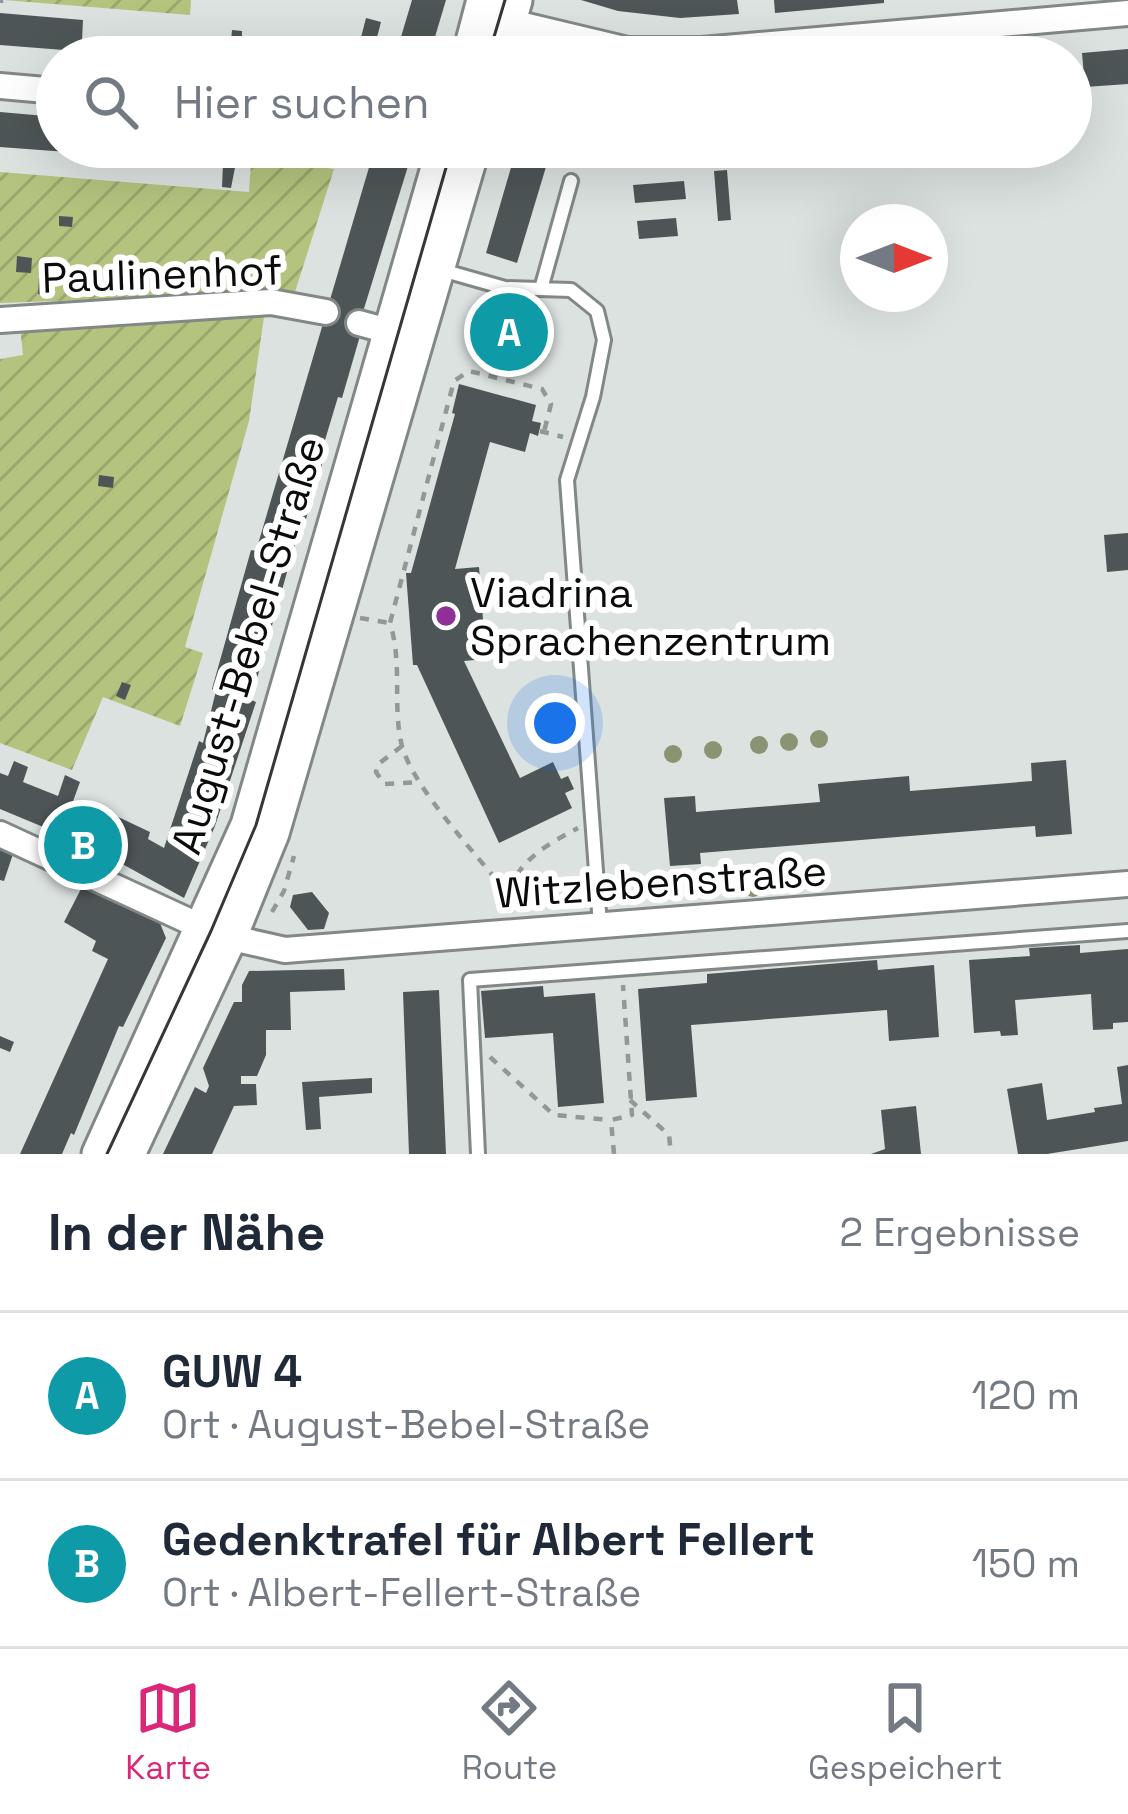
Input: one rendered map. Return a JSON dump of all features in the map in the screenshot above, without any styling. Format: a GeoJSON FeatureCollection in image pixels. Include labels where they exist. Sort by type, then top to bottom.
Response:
{"type":"FeatureCollection","features":[{"type":"Feature","properties":{"kind":"street"},"geometry":{"type":"LineString","coordinates":[[481,36],[497,9],[583,36]]}},
{"type":"Feature","properties":{"kind":"street"},"geometry":{"type":"LineString","coordinates":[[863,36],[1128,13]]}},
{"type":"Feature","properties":{"kind":"street"},"geometry":{"type":"LineString","coordinates":[[0,86],[36,89]]}},
{"type":"Feature","properties":{"kind":"street","name":"August-Bebel-Straße"},"geometry":{"type":"LineString","coordinates":[[99,1154],[272,833],[388,331],[438,168]]}},
{"type":"Feature","properties":{"kind":"street","name":"August-Bebel-Straße"},"geometry":{"type":"LineString","coordinates":[[388,331],[437,268],[466,168]]}},
{"type":"Feature","properties":{"kind":"street","name":"Paulinenhof"},"geometry":{"type":"LineString","coordinates":[[0,320],[271,302],[326,312]]}},
{"type":"Feature","properties":{"kind":"street","name":"Witzlebenstraße"},"geometry":{"type":"LineString","coordinates":[[0,834],[216,933],[285,950],[1128,884]]}},
{"type":"Feature","properties":{"kind":"street","name":"August-Bebel-Straße"},"geometry":{"type":"LineString","coordinates":[[128,1154],[216,933]]}},
{"type":"Feature","properties":{"kind":"lane"},"geometry":{"type":"LineString","coordinates":[[541,289],[571,182]]}},
{"type":"Feature","properties":{"kind":"lane"},"geometry":{"type":"LineString","coordinates":[[437,268],[505,288],[571,290],[597,311],[604,340],[593,397],[567,479],[600,926]]}},
{"type":"Feature","properties":{"kind":"lane"},"geometry":{"type":"LineString","coordinates":[[478,1154],[470,980],[1128,931]]}},
{"type":"Feature","properties":{"kind":"path"},"geometry":{"type":"LineString","coordinates":[[512,932],[508,893],[420,782],[402,746],[398,648],[390,623],[454,381],[469,371],[542,389],[551,404],[542,431],[579,442]]}},
{"type":"Feature","properties":{"kind":"path"},"geometry":{"type":"LineString","coordinates":[[402,746],[377,764],[380,781],[420,782]]}},
{"type":"Feature","properties":{"kind":"path"},"geometry":{"type":"LineString","coordinates":[[508,893],[540,848],[593,820]]}},
{"type":"Feature","properties":{"kind":"path"},"geometry":{"type":"LineString","coordinates":[[473,1041],[554,1115],[611,1120],[632,1115],[622,968]]}},
{"type":"Feature","properties":{"kind":"path"},"geometry":{"type":"LineString","coordinates":[[631,1100],[669,1135],[671,1154]]}},
{"type":"Feature","properties":{"kind":"path"},"geometry":{"type":"LineString","coordinates":[[611,1120],[614,1154]]}},
{"type":"Feature","properties":{"kind":"green space"},"geometry":{"type":"Polygon","coordinates":[[[4,0],[191,0],[190,15],[4,0]]]}},
{"type":"Feature","properties":{"kind":"green space"},"geometry":{"type":"Polygon","coordinates":[[[251,168],[334,169],[295,292],[0,303],[0,172],[249,192],[251,168]]]}},
{"type":"Feature","properties":{"kind":"green space"},"geometry":{"type":"Polygon","coordinates":[[[265,310],[249,421],[185,647],[203,653],[180,726],[103,697],[72,770],[0,743],[0,359],[23,355],[20,327],[265,310]]]}},
{"type":"Feature","properties":{"kind":"building"},"geometry":{"type":"Polygon","coordinates":[[[412,0],[446,0],[435,36],[401,36],[412,0]]]}},
{"type":"Feature","properties":{"kind":"building"},"geometry":{"type":"Polygon","coordinates":[[[581,0],[737,0],[739,14],[680,18],[618,11],[581,0]]]}},
{"type":"Feature","properties":{"kind":"building"},"geometry":{"type":"Polygon","coordinates":[[[774,0],[884,0],[884,3],[775,13],[774,0]]]}},
{"type":"Feature","properties":{"kind":"building"},"geometry":{"type":"Polygon","coordinates":[[[0,13],[83,20],[82,36],[36,36],[36,48],[0,45],[0,13]]]}},
{"type":"Feature","properties":{"kind":"building"},"geometry":{"type":"Polygon","coordinates":[[[366,18],[381,22],[377,36],[361,36],[366,18]]]}},
{"type":"Feature","properties":{"kind":"building"},"geometry":{"type":"Polygon","coordinates":[[[1128,49],[1128,84],[1092,87],[1092,52],[1128,49]]]}},
{"type":"Feature","properties":{"kind":"building"},"geometry":{"type":"Polygon","coordinates":[[[0,112],[36,115],[36,150],[0,147],[0,112]]]}},
{"type":"Feature","properties":{"kind":"building"},"geometry":{"type":"Polygon","coordinates":[[[223,168],[235,168],[231,188],[222,187],[223,168]]]}},
{"type":"Feature","properties":{"kind":"building"},"geometry":{"type":"Polygon","coordinates":[[[369,168],[407,168],[358,328],[362,329],[342,398],[338,397],[322,450],[326,451],[306,519],[302,519],[251,700],[256,702],[215,826],[184,898],[82,847],[84,844],[0,809],[0,773],[8,776],[14,761],[28,767],[23,782],[58,796],[65,775],[80,782],[72,804],[110,824],[114,815],[150,832],[148,839],[164,848],[199,741],[203,743],[216,691],[212,689],[251,550],[256,551],[369,168]]]}},
{"type":"Feature","properties":{"kind":"building"},"geometry":{"type":"Polygon","coordinates":[[[511,168],[546,168],[517,263],[486,253],[511,168]]]}},
{"type":"Feature","properties":{"kind":"building"},"geometry":{"type":"Polygon","coordinates":[[[727,170],[731,220],[718,221],[714,171],[727,170]]]}},
{"type":"Feature","properties":{"kind":"building"},"geometry":{"type":"Polygon","coordinates":[[[684,181],[686,199],[635,203],[633,185],[684,181]]]}},
{"type":"Feature","properties":{"kind":"building"},"geometry":{"type":"Polygon","coordinates":[[[59,216],[73,217],[72,227],[59,226],[59,216]]]}},
{"type":"Feature","properties":{"kind":"building"},"geometry":{"type":"Polygon","coordinates":[[[676,218],[678,236],[639,239],[637,221],[676,218]]]}},
{"type":"Feature","properties":{"kind":"building"},"geometry":{"type":"Polygon","coordinates":[[[17,256],[32,258],[31,273],[16,272],[17,256]]]}},
{"type":"Feature","properties":{"kind":"building"},"geometry":{"type":"Polygon","coordinates":[[[110,265],[120,266],[118,283],[108,282],[110,265]]]}},
{"type":"Feature","properties":{"kind":"building"},"geometry":{"type":"Polygon","coordinates":[[[39,278],[49,279],[48,295],[38,294],[39,278]]]}},
{"type":"Feature","properties":{"kind":"building"},"geometry":{"type":"Polygon","coordinates":[[[495,302],[547,316],[534,363],[472,347],[480,314],[492,317],[495,302]]]}},
{"type":"Feature","properties":{"kind":"building","name":"Viadrina Sprachenzentrum"},"geometry":{"type":"Polygon","coordinates":[[[459,384],[536,405],[532,421],[541,423],[538,436],[530,433],[525,452],[490,442],[455,569],[479,567],[486,659],[464,661],[520,778],[553,762],[561,779],[568,776],[574,789],[565,793],[572,808],[499,843],[417,665],[413,665],[406,573],[411,573],[459,384]]]}},
{"type":"Feature","properties":{"kind":"building"},"geometry":{"type":"Polygon","coordinates":[[[99,475],[114,477],[113,488],[98,486],[99,475]]]}},
{"type":"Feature","properties":{"kind":"building"},"geometry":{"type":"Polygon","coordinates":[[[1128,533],[1128,570],[1107,572],[1104,535],[1128,533]]]}},
{"type":"Feature","properties":{"kind":"building"},"geometry":{"type":"Polygon","coordinates":[[[122,682],[131,685],[125,700],[116,696],[122,682]]]}},
{"type":"Feature","properties":{"kind":"building"},"geometry":{"type":"Polygon","coordinates":[[[1066,760],[1072,834],[1036,837],[1035,826],[700,853],[701,864],[670,866],[664,798],[695,796],[696,812],[820,802],[818,784],[909,776],[910,791],[1032,781],[1031,763],[1066,760]]]}},
{"type":"Feature","properties":{"kind":"building"},"geometry":{"type":"Polygon","coordinates":[[[0,850],[13,854],[4,881],[0,880],[0,850]]]}},
{"type":"Feature","properties":{"kind":"building"},"geometry":{"type":"Polygon","coordinates":[[[83,885],[160,923],[166,938],[123,1027],[119,1026],[62,1154],[20,1154],[108,959],[92,951],[96,941],[64,922],[83,885]]]}},
{"type":"Feature","properties":{"kind":"building"},"geometry":{"type":"Polygon","coordinates":[[[312,892],[329,913],[324,929],[308,930],[290,907],[293,895],[312,892]]]}},
{"type":"Feature","properties":{"kind":"building"},"geometry":{"type":"Polygon","coordinates":[[[1080,945],[1080,953],[1128,949],[1128,1022],[1093,1030],[1091,994],[1015,1000],[1018,1035],[974,1033],[969,960],[1030,956],[1029,948],[1080,945]]]}},
{"type":"Feature","properties":{"kind":"building"},"geometry":{"type":"Polygon","coordinates":[[[877,960],[878,970],[934,965],[939,1037],[889,1041],[887,1010],[691,1025],[697,1097],[646,1101],[638,989],[707,983],[707,974],[877,960]]]}},
{"type":"Feature","properties":{"kind":"building"},"geometry":{"type":"Polygon","coordinates":[[[344,969],[345,990],[290,992],[291,1030],[266,1030],[266,1055],[257,1076],[241,1076],[241,1084],[256,1084],[257,1105],[234,1106],[212,1154],[163,1154],[195,1087],[206,1093],[209,1086],[203,1068],[234,1002],[242,1002],[242,985],[249,971],[344,969]]]}},
{"type":"Feature","properties":{"kind":"building"},"geometry":{"type":"Polygon","coordinates":[[[543,986],[544,997],[595,993],[604,1103],[558,1107],[553,1033],[485,1038],[481,991],[543,986]]]}},
{"type":"Feature","properties":{"kind":"building"},"geometry":{"type":"Polygon","coordinates":[[[439,990],[446,1154],[409,1154],[403,992],[439,990]]]}},
{"type":"Feature","properties":{"kind":"building"},"geometry":{"type":"Polygon","coordinates":[[[0,1036],[14,1042],[10,1052],[0,1048],[0,1036]]]}},
{"type":"Feature","properties":{"kind":"building"},"geometry":{"type":"Polygon","coordinates":[[[1128,1065],[1128,1141],[1018,1154],[1007,1089],[1042,1083],[1047,1120],[1095,1112],[1094,1108],[1122,1104],[1117,1067],[1128,1065]]]}},
{"type":"Feature","properties":{"kind":"building"},"geometry":{"type":"Polygon","coordinates":[[[372,1078],[372,1093],[319,1097],[321,1129],[306,1130],[302,1082],[372,1078]]]}},
{"type":"Feature","properties":{"kind":"building"},"geometry":{"type":"Polygon","coordinates":[[[916,1106],[921,1154],[871,1154],[885,1149],[881,1110],[916,1106]]]}},
{"type":"Feature","properties":{"kind":"tram line"},"geometry":{"type":"LineString","coordinates":[[494,36],[505,0]]}},
{"type":"Feature","properties":{"kind":"tram line"},"geometry":{"type":"LineString","coordinates":[[107,1154],[256,825],[446,168]]}},
{"type":"Feature","properties":{"kind":"place","name":"GUW 4"},"geometry":{"type":"Point","coordinates":[509,332]}},
{"type":"Feature","properties":{"kind":"place","name":"Viadrina Sprachenzentrum"},"geometry":{"type":"Point","coordinates":[446,616]}},
{"type":"Feature","properties":{"kind":"place","name":"Gedenktrafel für Albert Fellert"},"geometry":{"type":"Point","coordinates":[83,845]}}]}
